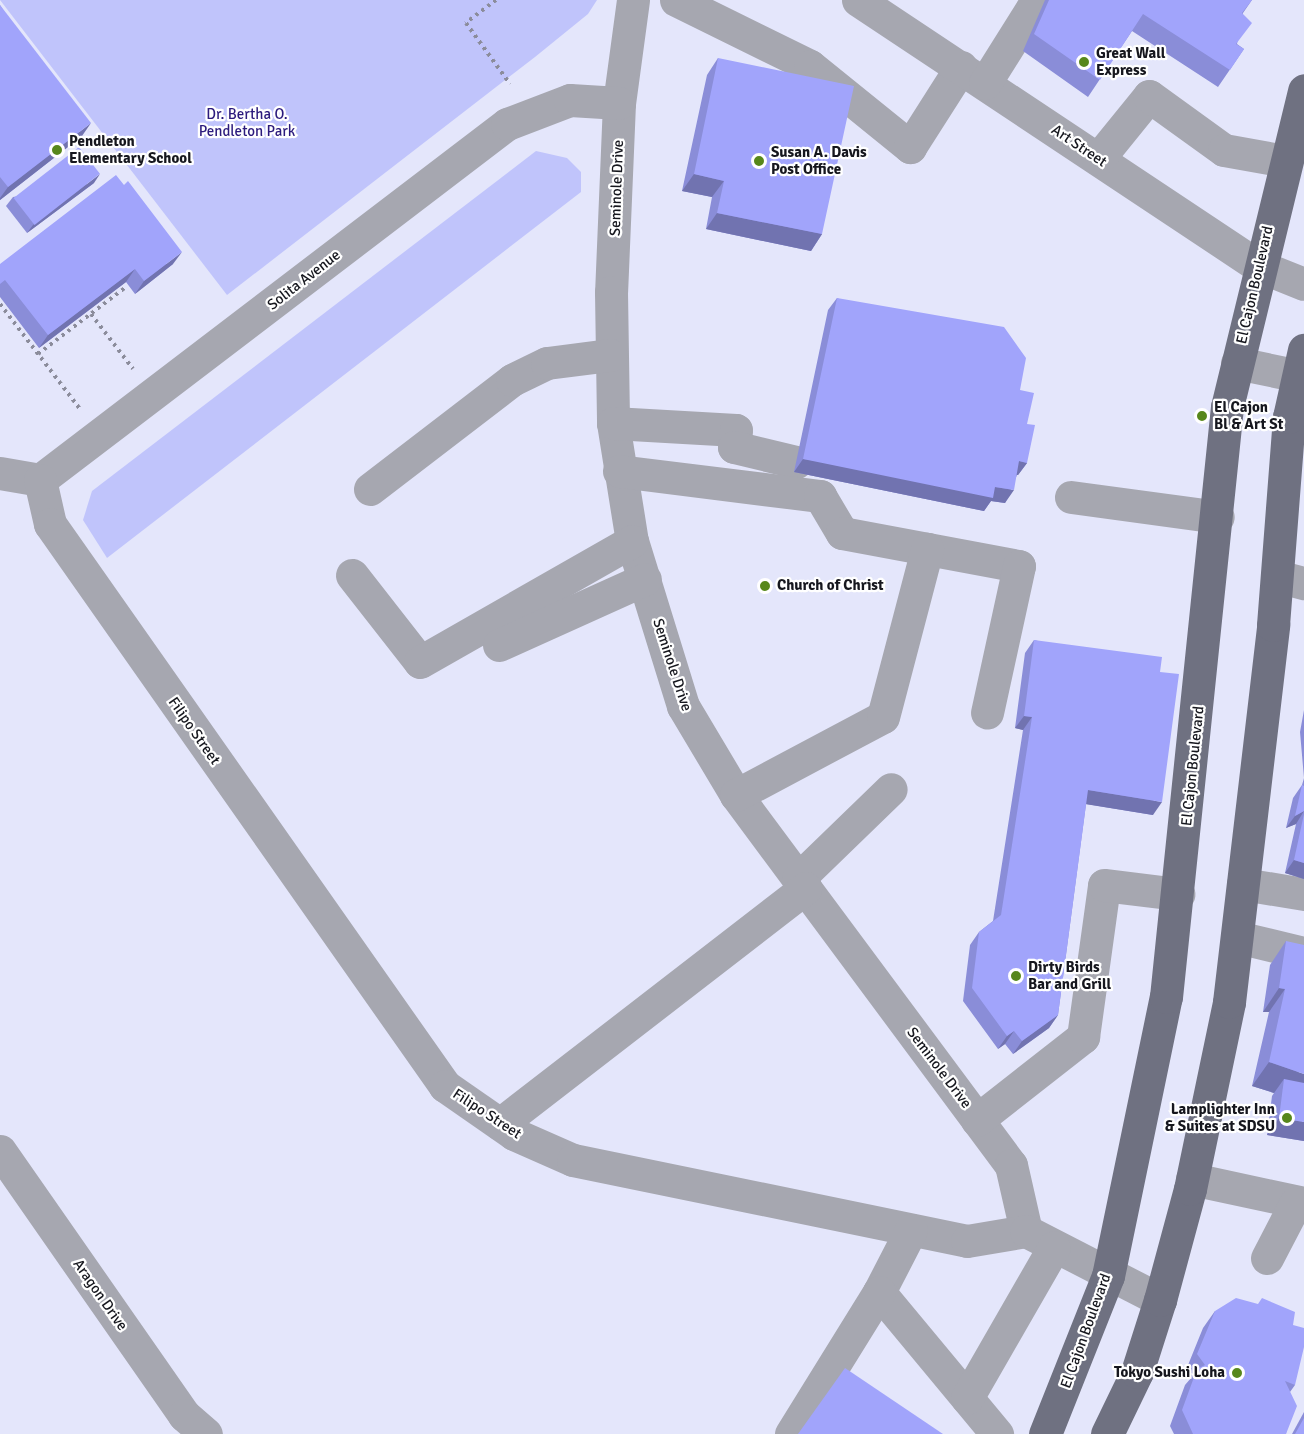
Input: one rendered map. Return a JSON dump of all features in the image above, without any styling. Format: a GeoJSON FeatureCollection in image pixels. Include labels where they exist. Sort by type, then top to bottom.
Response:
{"type":"FeatureCollection","features":[{"type":"Feature","properties":{"kind":"main road","name":"El Cajon Boulevard"},"geometry":{"type":"LineString","coordinates":[[1045,1434],[1108,1276],[1166,997],[1218,517],[1227,407],[1259,266],[1304,90]]}},
{"type":"Feature","properties":{"kind":"main road"},"geometry":{"type":"LineString","coordinates":[[1107,1434],[1137,1372],[1160,1300],[1192,1179],[1229,1002],[1243,884],[1290,579],[1289,417],[1302,368]]}},
{"type":"Feature","properties":{"kind":"street","name":"Seminole Drive"},"geometry":{"type":"LineString","coordinates":[[633,0],[619,103],[610,355],[613,423],[632,541],[683,706],[736,795],[1011,1165],[1026,1231]]}},
{"type":"Feature","properties":{"kind":"street"},"geometry":{"type":"LineString","coordinates":[[676,0],[810,66],[910,147],[1037,0]]}},
{"type":"Feature","properties":{"kind":"street","name":"Art Street"},"geometry":{"type":"LineString","coordinates":[[858,0],[1259,266],[1304,284]]}},
{"type":"Feature","properties":{"kind":"street"},"geometry":{"type":"LineString","coordinates":[[1098,159],[1149,96],[1224,150],[1285,161]]}},
{"type":"Feature","properties":{"kind":"street","name":"Solita Avenue"},"geometry":{"type":"LineString","coordinates":[[40,480],[507,124],[570,100],[619,103]]}},
{"type":"Feature","properties":{"kind":"street"},"geometry":{"type":"LineString","coordinates":[[370,489],[512,380],[547,363],[610,355]]}},
{"type":"Feature","properties":{"kind":"street"},"geometry":{"type":"LineString","coordinates":[[1237,363],[1302,368]]}},
{"type":"Feature","properties":{"kind":"street"},"geometry":{"type":"LineString","coordinates":[[613,423],[736,430],[734,447],[796,462]]}},
{"type":"Feature","properties":{"kind":"street"},"geometry":{"type":"LineString","coordinates":[[619,471],[820,496],[842,533],[1019,566],[987,713]]}},
{"type":"Feature","properties":{"kind":"street"},"geometry":{"type":"LineString","coordinates":[[0,473],[40,480]]}},
{"type":"Feature","properties":{"kind":"street","name":"Filipo Street"},"geometry":{"type":"LineString","coordinates":[[40,480],[50,524],[401,1028],[445,1086],[500,1124],[573,1160],[967,1241],[1026,1231]]}},
{"type":"Feature","properties":{"kind":"street"},"geometry":{"type":"LineString","coordinates":[[1071,497],[1218,517]]}},
{"type":"Feature","properties":{"kind":"street"},"geometry":{"type":"LineString","coordinates":[[352,575],[420,662],[632,541]]}},
{"type":"Feature","properties":{"kind":"street"},"geometry":{"type":"LineString","coordinates":[[736,795],[884,717],[927,549]]}},
{"type":"Feature","properties":{"kind":"street"},"geometry":{"type":"LineString","coordinates":[[499,645],[645,579]]}},
{"type":"Feature","properties":{"kind":"street"},"geometry":{"type":"LineString","coordinates":[[500,1124],[801,883],[891,789]]}},
{"type":"Feature","properties":{"kind":"street"},"geometry":{"type":"LineString","coordinates":[[1243,884],[1304,894]]}},
{"type":"Feature","properties":{"kind":"street"},"geometry":{"type":"LineString","coordinates":[[977,1120],[1083,1037],[1104,885],[1178,894]]}},
{"type":"Feature","properties":{"kind":"street"},"geometry":{"type":"LineString","coordinates":[[1236,938],[1304,953]]}},
{"type":"Feature","properties":{"kind":"street","name":"Aragon Drive"},"geometry":{"type":"LineString","coordinates":[[0,1151],[184,1415],[206,1434]]}},
{"type":"Feature","properties":{"kind":"street"},"geometry":{"type":"LineString","coordinates":[[1192,1179],[1299,1204],[1267,1258]]}},
{"type":"Feature","properties":{"kind":"street"},"geometry":{"type":"LineString","coordinates":[[791,1434],[879,1292],[911,1230]]}},
{"type":"Feature","properties":{"kind":"street"},"geometry":{"type":"LineString","coordinates":[[1026,1231],[1108,1276],[1160,1300]]}},
{"type":"Feature","properties":{"kind":"street"},"geometry":{"type":"LineString","coordinates":[[967,1398],[1054,1247]]}},
{"type":"Feature","properties":{"kind":"street"},"geometry":{"type":"LineString","coordinates":[[879,1292],[997,1434]]}},
{"type":"Feature","properties":{"kind":"path"},"geometry":{"type":"LineString","coordinates":[[496,0],[466,23],[510,84]]}},
{"type":"Feature","properties":{"kind":"path"},"geometry":{"type":"LineString","coordinates":[[39,354],[126,287]]}},
{"type":"Feature","properties":{"kind":"path"},"geometry":{"type":"LineString","coordinates":[[0,304],[83,412]]}},
{"type":"Feature","properties":{"kind":"path"},"geometry":{"type":"LineString","coordinates":[[91,315],[135,372]]}},
{"type":"Feature","properties":{"kind":"green space","name":"Dr. Bertha O. Pendleton Park"},"geometry":{"type":"Polygon","coordinates":[[[0,0],[597,0],[588,14],[535,57],[227,295],[0,0]]]}},
{"type":"Feature","properties":{"kind":"green space"},"geometry":{"type":"Polygon","coordinates":[[[536,151],[567,158],[581,172],[581,192],[107,558],[83,520],[92,491],[536,151]]]}},
{"type":"Feature","properties":{"kind":"building"},"geometry":{"type":"Polygon","coordinates":[[[1049,0],[1252,0],[1242,13],[1252,23],[1236,44],[1244,49],[1230,70],[1143,14],[1100,80],[1034,34],[1049,0]]]}},
{"type":"Feature","properties":{"kind":"building"},"geometry":{"type":"Polygon","coordinates":[[[0,5],[91,123],[8,187],[0,177],[0,5]]]}},
{"type":"Feature","properties":{"kind":"building","name":"Susan A. Davis Post Office"},"geometry":{"type":"Polygon","coordinates":[[[718,58],[854,86],[822,234],[717,213],[724,181],[694,174],[718,58]]]}},
{"type":"Feature","properties":{"kind":"building"},"geometry":{"type":"Polygon","coordinates":[[[79,147],[100,174],[35,225],[14,198],[79,147]]]}},
{"type":"Feature","properties":{"kind":"building"},"geometry":{"type":"Polygon","coordinates":[[[116,175],[124,185],[128,181],[182,252],[144,281],[135,269],[48,335],[5,280],[0,284],[0,264],[116,175]]]}},
{"type":"Feature","properties":{"kind":"building"},"geometry":{"type":"Polygon","coordinates":[[[837,298],[1004,327],[1026,358],[1020,390],[1034,393],[1027,424],[1035,425],[1027,463],[1019,461],[1014,490],[995,487],[993,498],[803,459],[837,298]]]}},
{"type":"Feature","properties":{"kind":"building"},"geometry":{"type":"Polygon","coordinates":[[[1034,640],[1162,657],[1160,672],[1179,674],[1162,802],[1088,790],[1058,1015],[1022,1041],[1014,1031],[1007,1036],[972,988],[979,932],[1001,915],[1032,717],[1024,716],[1034,640]]]}},
{"type":"Feature","properties":{"kind":"building"},"geometry":{"type":"Polygon","coordinates":[[[1302,785],[1304,786],[1304,811],[1295,816],[1302,785]]]}},
{"type":"Feature","properties":{"kind":"building"},"geometry":{"type":"Polygon","coordinates":[[[1304,814],[1304,863],[1294,860],[1304,814]]]}},
{"type":"Feature","properties":{"kind":"building"},"geometry":{"type":"Polygon","coordinates":[[[1286,941],[1304,945],[1304,1074],[1269,1062],[1285,989],[1279,988],[1286,941]]]}},
{"type":"Feature","properties":{"kind":"building"},"geometry":{"type":"Polygon","coordinates":[[[1284,1079],[1304,1083],[1304,1122],[1279,1118],[1284,1079]]]}},
{"type":"Feature","properties":{"kind":"building","name":"Tokyo Sushi Loha"},"geometry":{"type":"Polygon","coordinates":[[[1236,1298],[1258,1304],[1262,1298],[1295,1312],[1293,1325],[1304,1328],[1304,1347],[1295,1385],[1285,1381],[1297,1406],[1286,1434],[1193,1434],[1182,1410],[1197,1369],[1205,1365],[1197,1354],[1215,1311],[1236,1298]]]}},
{"type":"Feature","properties":{"kind":"building"},"geometry":{"type":"Polygon","coordinates":[[[845,1368],[943,1434],[798,1434],[845,1368]]]}},
{"type":"Feature","properties":{"kind":"building"},"geometry":{"type":"Polygon","coordinates":[[[1304,1418],[1304,1434],[1295,1434],[1304,1418]]]}},
{"type":"Feature","properties":{"kind":"place","name":"Great Wall Express"},"geometry":{"type":"Point","coordinates":[1084,62]}},
{"type":"Feature","properties":{"kind":"place","name":"Pendleton Elementary School"},"geometry":{"type":"Point","coordinates":[57,150]}},
{"type":"Feature","properties":{"kind":"place","name":"Susan A. Davis Post Office"},"geometry":{"type":"Point","coordinates":[759,161]}},
{"type":"Feature","properties":{"kind":"place","name":"El Cajon Bl & Art St"},"geometry":{"type":"Point","coordinates":[1202,416]}},
{"type":"Feature","properties":{"kind":"place","name":"Church of Christ"},"geometry":{"type":"Point","coordinates":[765,586]}},
{"type":"Feature","properties":{"kind":"place","name":"Dirty Birds Bar and Grill"},"geometry":{"type":"Point","coordinates":[1016,976]}},
{"type":"Feature","properties":{"kind":"place","name":"Lamplighter Inn & Suites at SDSU"},"geometry":{"type":"Point","coordinates":[1287,1118]}},
{"type":"Feature","properties":{"kind":"place","name":"Tokyo Sushi Loha"},"geometry":{"type":"Point","coordinates":[1237,1373]}}]}
